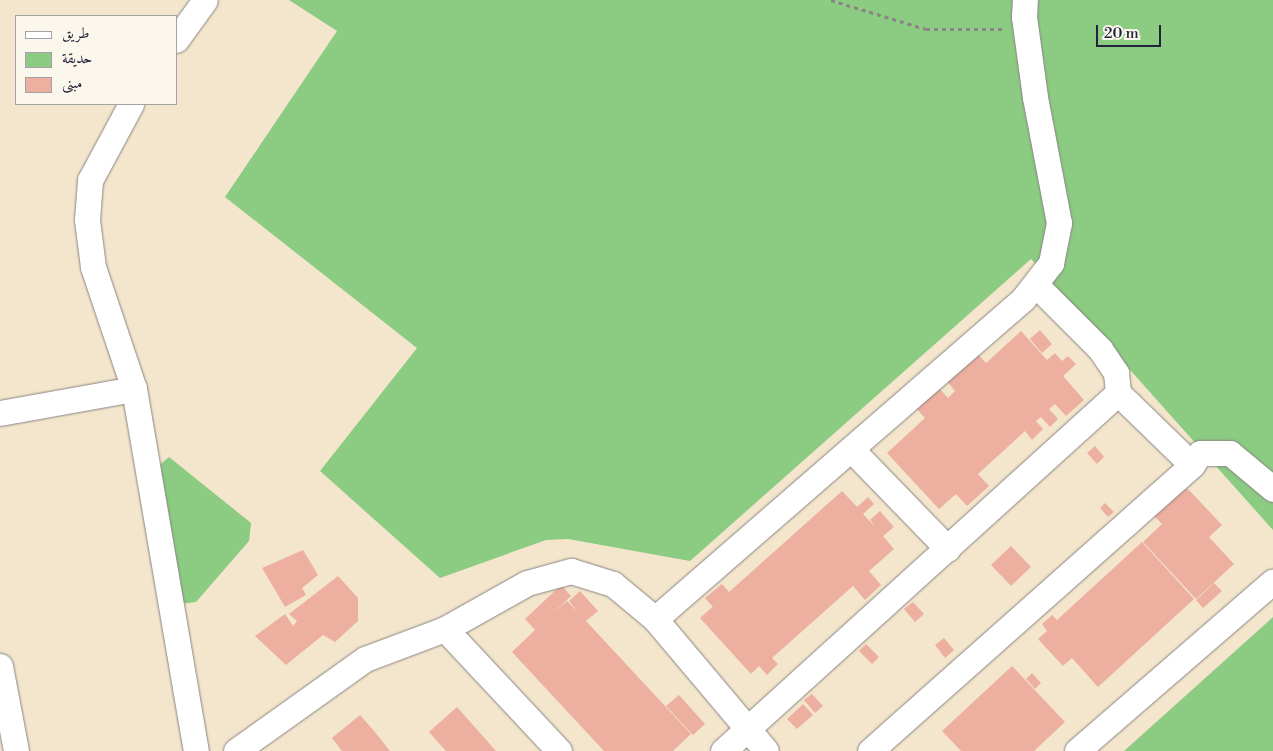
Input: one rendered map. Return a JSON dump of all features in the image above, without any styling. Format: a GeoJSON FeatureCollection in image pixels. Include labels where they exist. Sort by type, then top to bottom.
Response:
{"type":"FeatureCollection","features":[{"type":"Feature","properties":{"kind":"street"},"geometry":{"type":"LineString","coordinates":[[178,37],[205,0]]}},
{"type":"Feature","properties":{"kind":"street"},"geometry":{"type":"LineString","coordinates":[[655,620],[1036,285],[1051,263],[1059,223],[1035,97],[1026,28],[1025,0]]}},
{"type":"Feature","properties":{"kind":"street"},"geometry":{"type":"LineString","coordinates":[[130,105],[90,180],[87,220],[93,267],[134,389],[196,751]]}},
{"type":"Feature","properties":{"kind":"street"},"geometry":{"type":"LineString","coordinates":[[1036,285],[1100,349],[1116,373],[1118,393],[1192,465]]}},
{"type":"Feature","properties":{"kind":"street"},"geometry":{"type":"LineString","coordinates":[[0,413],[134,389]]}},
{"type":"Feature","properties":{"kind":"street"},"geometry":{"type":"LineString","coordinates":[[723,751],[948,550],[1118,393]]}},
{"type":"Feature","properties":{"kind":"street"},"geometry":{"type":"LineString","coordinates":[[851,449],[948,550]]}},
{"type":"Feature","properties":{"kind":"street"},"geometry":{"type":"LineString","coordinates":[[870,751],[1192,465],[1200,453],[1230,453],[1273,489]]}},
{"type":"Feature","properties":{"kind":"street"},"geometry":{"type":"LineString","coordinates":[[236,751],[365,659],[445,629],[527,583],[572,570],[613,584],[655,620],[766,751]]}},
{"type":"Feature","properties":{"kind":"street"},"geometry":{"type":"LineString","coordinates":[[1078,751],[1273,581]]}},
{"type":"Feature","properties":{"kind":"street"},"geometry":{"type":"LineString","coordinates":[[445,629],[559,751]]}},
{"type":"Feature","properties":{"kind":"street"},"geometry":{"type":"LineString","coordinates":[[0,666],[16,751]]}},
{"type":"Feature","properties":{"kind":"path"},"geometry":{"type":"LineString","coordinates":[[831,0],[926,29],[1026,28]]}},
{"type":"Feature","properties":{"kind":"green space"},"geometry":{"type":"Polygon","coordinates":[[[289,0],[1273,0],[1273,530],[1031,259],[690,561],[568,539],[546,540],[440,578],[320,471],[417,348],[225,197],[337,31],[289,0]]]}},
{"type":"Feature","properties":{"kind":"green space"},"geometry":{"type":"Polygon","coordinates":[[[169,457],[251,523],[249,541],[196,602],[180,604],[156,468],[169,457]]]}},
{"type":"Feature","properties":{"kind":"green space"},"geometry":{"type":"Polygon","coordinates":[[[1273,617],[1273,751],[1124,751],[1273,617]]]}},
{"type":"Feature","properties":{"kind":"building"},"geometry":{"type":"Polygon","coordinates":[[[1040,330],[1052,344],[1042,353],[1030,339],[1040,330]]]}},
{"type":"Feature","properties":{"kind":"building"},"geometry":{"type":"Polygon","coordinates":[[[1021,331],[1047,360],[1055,353],[1062,361],[1068,356],[1076,364],[1063,376],[1084,400],[1066,416],[1055,404],[1049,409],[1058,419],[1050,427],[1041,417],[1036,421],[1043,429],[1032,440],[1025,431],[978,474],[989,486],[967,506],[956,494],[939,509],[887,453],[925,418],[916,408],[939,388],[948,398],[955,391],[946,380],[978,354],[986,363],[1021,331]]]}},
{"type":"Feature","properties":{"kind":"building"},"geometry":{"type":"Polygon","coordinates":[[[1095,446],[1104,457],[1097,464],[1087,453],[1095,446]]]}},
{"type":"Feature","properties":{"kind":"building"},"geometry":{"type":"Polygon","coordinates":[[[1182,489],[1188,489],[1222,525],[1209,537],[1234,564],[1196,599],[1143,542],[1162,524],[1153,515],[1182,489]]]}},
{"type":"Feature","properties":{"kind":"building"},"geometry":{"type":"Polygon","coordinates":[[[842,491],[857,507],[868,497],[874,504],[863,514],[877,529],[870,520],[880,511],[894,527],[883,536],[894,549],[869,571],[881,585],[865,600],[853,586],[772,658],[778,664],[767,675],[759,666],[751,674],[700,618],[842,491]]]}},
{"type":"Feature","properties":{"kind":"building"},"geometry":{"type":"Polygon","coordinates":[[[1105,503],[1114,512],[1108,517],[1100,508],[1105,503]]]}},
{"type":"Feature","properties":{"kind":"building"},"geometry":{"type":"Polygon","coordinates":[[[1142,542],[1194,599],[1098,687],[1072,658],[1063,666],[1038,639],[1047,631],[1042,624],[1052,615],[1057,620],[1142,542]]]}},
{"type":"Feature","properties":{"kind":"building"},"geometry":{"type":"Polygon","coordinates":[[[1011,546],[1031,567],[1011,586],[991,565],[1011,546]]]}},
{"type":"Feature","properties":{"kind":"building"},"geometry":{"type":"Polygon","coordinates":[[[303,550],[318,575],[302,588],[306,595],[285,607],[262,568],[303,550]]]}},
{"type":"Feature","properties":{"kind":"building"},"geometry":{"type":"Polygon","coordinates":[[[338,576],[358,598],[358,621],[335,642],[323,635],[286,665],[255,636],[285,614],[293,626],[297,621],[289,614],[338,576]]]}},
{"type":"Feature","properties":{"kind":"building"},"geometry":{"type":"Polygon","coordinates":[[[1214,583],[1222,591],[1203,608],[1196,600],[1214,583]]]}},
{"type":"Feature","properties":{"kind":"building"},"geometry":{"type":"Polygon","coordinates":[[[722,584],[729,592],[713,607],[705,598],[722,584]]]}},
{"type":"Feature","properties":{"kind":"building"},"geometry":{"type":"Polygon","coordinates":[[[561,585],[571,596],[553,613],[567,601],[577,611],[569,601],[580,591],[598,611],[586,621],[691,734],[673,751],[604,751],[512,652],[535,630],[525,619],[561,585]]]}},
{"type":"Feature","properties":{"kind":"building"},"geometry":{"type":"Polygon","coordinates":[[[913,602],[924,614],[915,622],[904,609],[913,602]]]}},
{"type":"Feature","properties":{"kind":"building"},"geometry":{"type":"Polygon","coordinates":[[[944,638],[954,650],[945,658],[935,645],[944,638]]]}},
{"type":"Feature","properties":{"kind":"building"},"geometry":{"type":"Polygon","coordinates":[[[866,644],[879,657],[872,664],[859,651],[866,644]]]}},
{"type":"Feature","properties":{"kind":"building"},"geometry":{"type":"Polygon","coordinates":[[[1012,666],[1065,722],[1034,751],[961,751],[942,731],[1012,666]]]}},
{"type":"Feature","properties":{"kind":"building"},"geometry":{"type":"Polygon","coordinates":[[[1032,673],[1041,683],[1035,689],[1026,679],[1032,673]]]}},
{"type":"Feature","properties":{"kind":"building"},"geometry":{"type":"Polygon","coordinates":[[[812,694],[823,706],[815,713],[804,700],[812,694]]]}},
{"type":"Feature","properties":{"kind":"building"},"geometry":{"type":"Polygon","coordinates":[[[679,695],[705,724],[693,735],[666,706],[679,695]]]}},
{"type":"Feature","properties":{"kind":"building"},"geometry":{"type":"Polygon","coordinates":[[[803,704],[813,715],[797,729],[787,719],[803,704]]]}},
{"type":"Feature","properties":{"kind":"building"},"geometry":{"type":"Polygon","coordinates":[[[457,707],[496,751],[446,751],[429,732],[457,707]]]}},
{"type":"Feature","properties":{"kind":"building"},"geometry":{"type":"Polygon","coordinates":[[[360,715],[390,751],[342,751],[332,738],[360,715]]]}}]}
